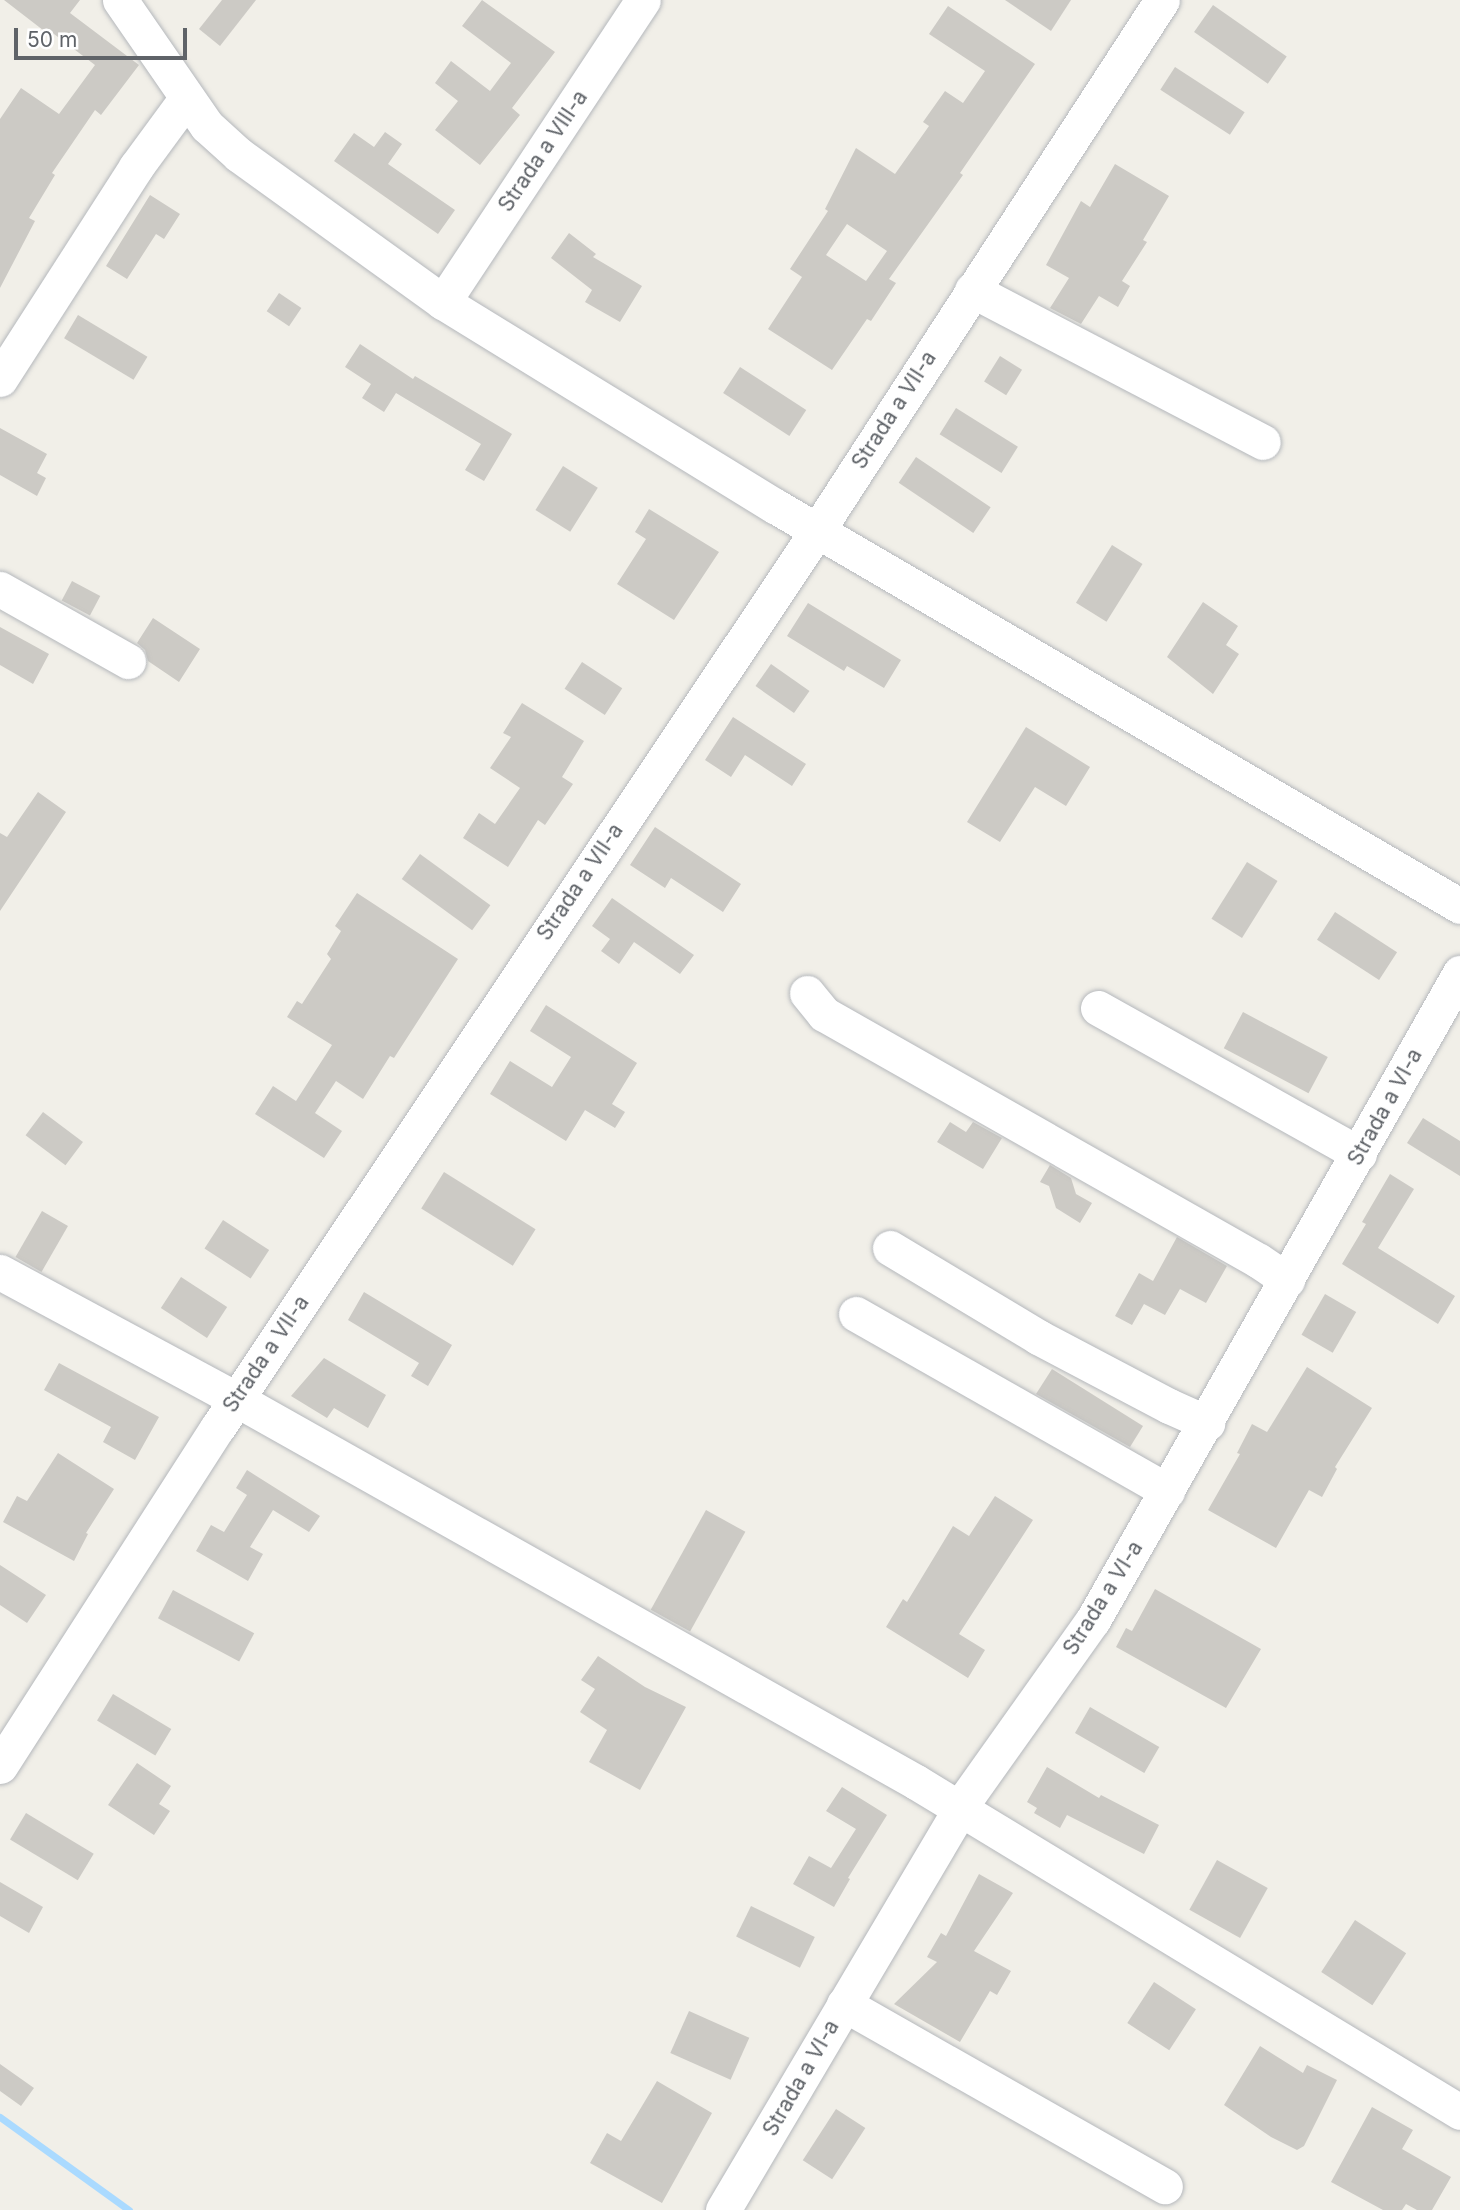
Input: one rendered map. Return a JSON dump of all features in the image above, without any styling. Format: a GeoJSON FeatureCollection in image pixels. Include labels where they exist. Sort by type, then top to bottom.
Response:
{"type":"FeatureCollection","features":[{"type":"Feature","properties":{"kind":"street"},"geometry":{"type":"LineString","coordinates":[[120,0],[206,126],[239,155],[443,302],[817,531],[1460,906]]}},
{"type":"Feature","properties":{"kind":"street","name":"Strada a VIII-a"},"geometry":{"type":"LineString","coordinates":[[443,302],[643,0]]}},
{"type":"Feature","properties":{"kind":"street","name":"Strada a VII-a"},"geometry":{"type":"LineString","coordinates":[[0,1766],[236,1399],[817,531],[1162,0]]}},
{"type":"Feature","properties":{"kind":"street"},"geometry":{"type":"LineString","coordinates":[[0,379],[136,167],[186,99]]}},
{"type":"Feature","properties":{"kind":"street"},"geometry":{"type":"LineString","coordinates":[[972,290],[1263,442]]}},
{"type":"Feature","properties":{"kind":"street"},"geometry":{"type":"LineString","coordinates":[[0,589],[128,662]]}},
{"type":"Feature","properties":{"kind":"street","name":"Strada a VI-a"},"geometry":{"type":"LineString","coordinates":[[723,2210],[960,1808],[1093,1620],[1460,973]]}},
{"type":"Feature","properties":{"kind":"street"},"geometry":{"type":"LineString","coordinates":[[807,993],[824,1014],[1259,1261],[1287,1280]]}},
{"type":"Feature","properties":{"kind":"street"},"geometry":{"type":"LineString","coordinates":[[1098,1008],[1359,1154]]}},
{"type":"Feature","properties":{"kind":"street"},"geometry":{"type":"LineString","coordinates":[[890,1248],[1038,1336],[1169,1406],[1207,1423]]}},
{"type":"Feature","properties":{"kind":"street"},"geometry":{"type":"LineString","coordinates":[[0,1272],[236,1399],[960,1808],[1460,2112]]}},
{"type":"Feature","properties":{"kind":"street"},"geometry":{"type":"LineString","coordinates":[[856,1314],[1167,1491]]}},
{"type":"Feature","properties":{"kind":"street"},"geometry":{"type":"LineString","coordinates":[[844,2004],[1166,2186]]}},
{"type":"Feature","properties":{"kind":"building"},"geometry":{"type":"Polygon","coordinates":[[[4,0],[80,0],[70,13],[139,65],[101,115],[95,110],[52,173],[55,175],[29,218],[35,221],[0,288],[0,119],[21,88],[59,114],[95,65],[54,34],[52,37],[4,0]]]}},
{"type":"Feature","properties":{"kind":"building"},"geometry":{"type":"Polygon","coordinates":[[[222,0],[256,0],[220,46],[199,29],[222,0]]]}},
{"type":"Feature","properties":{"kind":"building"},"geometry":{"type":"Polygon","coordinates":[[[482,0],[555,52],[512,108],[520,115],[480,165],[435,130],[458,101],[435,83],[451,61],[490,91],[511,63],[462,26],[482,0]]]}},
{"type":"Feature","properties":{"kind":"building"},"geometry":{"type":"Polygon","coordinates":[[[1005,0],[1071,0],[1051,31],[1005,0]]]}},
{"type":"Feature","properties":{"kind":"building"},"geometry":{"type":"Polygon","coordinates":[[[1213,5],[1287,57],[1268,84],[1194,32],[1213,5]]]}},
{"type":"Feature","properties":{"kind":"building"},"geometry":{"type":"Polygon","coordinates":[[[948,6],[1035,64],[960,173],[963,175],[889,279],[896,283],[871,321],[867,319],[832,370],[768,329],[802,277],[790,269],[828,211],[825,209],[856,148],[895,174],[929,126],[923,122],[945,91],[963,103],[985,71],[929,34],[948,6]],[[847,224],[826,255],[866,281],[887,251],[847,224]]]}},
{"type":"Feature","properties":{"kind":"building"},"geometry":{"type":"Polygon","coordinates":[[[1175,67],[1245,112],[1230,135],[1160,90],[1175,67]]]}},
{"type":"Feature","properties":{"kind":"building"},"geometry":{"type":"Polygon","coordinates":[[[385,132],[402,144],[388,164],[455,210],[438,234],[334,161],[354,133],[374,147],[385,132]]]}},
{"type":"Feature","properties":{"kind":"building"},"geometry":{"type":"Polygon","coordinates":[[[1115,164],[1169,196],[1143,240],[1147,242],[1122,281],[1130,286],[1118,307],[1099,296],[1081,324],[1050,308],[1069,278],[1046,265],[1081,201],[1090,207],[1115,164]]]}},
{"type":"Feature","properties":{"kind":"building"},"geometry":{"type":"Polygon","coordinates":[[[150,195],[180,214],[164,239],[156,234],[127,279],[106,266],[150,195]]]}},
{"type":"Feature","properties":{"kind":"building"},"geometry":{"type":"Polygon","coordinates":[[[569,233],[596,254],[593,257],[642,286],[620,322],[585,302],[592,290],[551,258],[569,233]]]}},
{"type":"Feature","properties":{"kind":"building"},"geometry":{"type":"Polygon","coordinates":[[[279,293],[301,308],[289,326],[267,311],[279,293]]]}},
{"type":"Feature","properties":{"kind":"building"},"geometry":{"type":"Polygon","coordinates":[[[78,315],[147,357],[134,380],[64,338],[78,315]]]}},
{"type":"Feature","properties":{"kind":"building"},"geometry":{"type":"Polygon","coordinates":[[[360,344],[413,379],[415,376],[512,434],[484,481],[465,470],[481,444],[396,393],[384,412],[362,398],[371,384],[345,367],[360,344]]]}},
{"type":"Feature","properties":{"kind":"building"},"geometry":{"type":"Polygon","coordinates":[[[1000,356],[1022,370],[1006,395],[984,381],[1000,356]]]}},
{"type":"Feature","properties":{"kind":"building"},"geometry":{"type":"Polygon","coordinates":[[[740,367],[806,410],[789,436],[723,393],[740,367]]]}},
{"type":"Feature","properties":{"kind":"building"},"geometry":{"type":"Polygon","coordinates":[[[956,408],[1018,447],[1001,473],[940,434],[956,408]]]}},
{"type":"Feature","properties":{"kind":"building"},"geometry":{"type":"Polygon","coordinates":[[[0,428],[47,454],[37,473],[46,478],[37,496],[0,475],[0,428]]]}},
{"type":"Feature","properties":{"kind":"building"},"geometry":{"type":"Polygon","coordinates":[[[916,457],[991,507],[973,533],[899,483],[916,457]]]}},
{"type":"Feature","properties":{"kind":"building"},"geometry":{"type":"Polygon","coordinates":[[[563,466],[598,488],[570,532],[535,510],[563,466]]]}},
{"type":"Feature","properties":{"kind":"building"},"geometry":{"type":"Polygon","coordinates":[[[649,509],[719,552],[674,620],[617,584],[646,539],[635,532],[649,509]]]}},
{"type":"Feature","properties":{"kind":"building"},"geometry":{"type":"Polygon","coordinates":[[[1112,545],[1143,564],[1106,622],[1076,603],[1112,545]]]}},
{"type":"Feature","properties":{"kind":"building"},"geometry":{"type":"Polygon","coordinates":[[[72,581],[100,596],[90,615],[62,600],[72,581]]]}},
{"type":"Feature","properties":{"kind":"building"},"geometry":{"type":"Polygon","coordinates":[[[1203,602],[1238,626],[1226,645],[1239,654],[1213,694],[1167,657],[1203,602]]]}},
{"type":"Feature","properties":{"kind":"building"},"geometry":{"type":"Polygon","coordinates":[[[808,603],[901,660],[884,688],[847,666],[844,671],[787,636],[808,603]]]}},
{"type":"Feature","properties":{"kind":"building"},"geometry":{"type":"Polygon","coordinates":[[[153,618],[200,649],[179,682],[148,661],[145,650],[137,643],[153,618]]]}},
{"type":"Feature","properties":{"kind":"building"},"geometry":{"type":"Polygon","coordinates":[[[0,627],[49,654],[33,684],[0,665],[0,627]]]}},
{"type":"Feature","properties":{"kind":"building"},"geometry":{"type":"Polygon","coordinates":[[[582,662],[622,688],[605,715],[565,689],[582,662]]]}},
{"type":"Feature","properties":{"kind":"building"},"geometry":{"type":"Polygon","coordinates":[[[771,664],[810,691],[794,713],[756,686],[771,664]]]}},
{"type":"Feature","properties":{"kind":"building"},"geometry":{"type":"Polygon","coordinates":[[[522,703],[584,741],[562,777],[573,784],[545,825],[538,820],[508,867],[463,838],[479,813],[495,824],[520,788],[490,768],[511,737],[503,733],[522,703]]]}},
{"type":"Feature","properties":{"kind":"building"},"geometry":{"type":"Polygon","coordinates":[[[733,717],[806,764],[792,786],[745,755],[731,777],[705,760],[733,717]]]}},
{"type":"Feature","properties":{"kind":"building"},"geometry":{"type":"Polygon","coordinates":[[[1026,727],[1090,767],[1066,806],[1035,787],[1000,842],[967,822],[1026,727]]]}},
{"type":"Feature","properties":{"kind":"building"},"geometry":{"type":"Polygon","coordinates":[[[38,792],[66,812],[0,911],[0,833],[7,837],[38,792]]]}},
{"type":"Feature","properties":{"kind":"building"},"geometry":{"type":"Polygon","coordinates":[[[655,827],[741,884],[723,912],[671,878],[665,888],[630,865],[655,827]]]}},
{"type":"Feature","properties":{"kind":"building"},"geometry":{"type":"Polygon","coordinates":[[[420,854],[490,905],[472,930],[402,879],[420,854]]]}},
{"type":"Feature","properties":{"kind":"building"},"geometry":{"type":"Polygon","coordinates":[[[1247,862],[1278,881],[1242,938],[1211,919],[1247,862]]]}},
{"type":"Feature","properties":{"kind":"building"},"geometry":{"type":"Polygon","coordinates":[[[357,893],[458,959],[394,1058],[390,1056],[363,1099],[336,1081],[315,1113],[342,1131],[324,1158],[255,1114],[273,1086],[296,1101],[332,1045],[287,1017],[297,1001],[302,1004],[331,959],[327,954],[341,931],[335,926],[357,893]]]}},
{"type":"Feature","properties":{"kind":"building"},"geometry":{"type":"Polygon","coordinates":[[[612,898],[694,955],[680,974],[634,942],[619,964],[601,951],[610,939],[592,926],[612,898]]]}},
{"type":"Feature","properties":{"kind":"building"},"geometry":{"type":"Polygon","coordinates":[[[1335,912],[1397,952],[1379,980],[1317,940],[1335,912]]]}},
{"type":"Feature","properties":{"kind":"building"},"geometry":{"type":"Polygon","coordinates":[[[546,1005],[637,1063],[612,1104],[625,1112],[615,1128],[585,1110],[566,1141],[490,1094],[510,1061],[552,1087],[571,1057],[530,1031],[546,1005]]]}},
{"type":"Feature","properties":{"kind":"building"},"geometry":{"type":"Polygon","coordinates":[[[1243,1012],[1328,1057],[1309,1093],[1224,1048],[1243,1012]]]}},
{"type":"Feature","properties":{"kind":"building"},"geometry":{"type":"Polygon","coordinates":[[[43,1112],[83,1142],[65,1165],[26,1135],[43,1112]]]}},
{"type":"Feature","properties":{"kind":"building"},"geometry":{"type":"Polygon","coordinates":[[[1423,1118],[1460,1141],[1460,1176],[1407,1143],[1423,1118]]]}},
{"type":"Feature","properties":{"kind":"building"},"geometry":{"type":"Polygon","coordinates":[[[950,1122],[966,1132],[973,1122],[1002,1138],[983,1169],[937,1142],[950,1122]]]}},
{"type":"Feature","properties":{"kind":"building"},"geometry":{"type":"Polygon","coordinates":[[[1050,1165],[1071,1178],[1076,1194],[1092,1203],[1080,1223],[1056,1208],[1049,1186],[1040,1182],[1050,1165]]]}},
{"type":"Feature","properties":{"kind":"building"},"geometry":{"type":"Polygon","coordinates":[[[444,1172],[536,1229],[513,1266],[421,1208],[444,1172]]]}},
{"type":"Feature","properties":{"kind":"building"},"geometry":{"type":"Polygon","coordinates":[[[1390,1174],[1414,1189],[1378,1248],[1455,1296],[1438,1324],[1342,1264],[1366,1224],[1362,1222],[1390,1174]]]}},
{"type":"Feature","properties":{"kind":"building"},"geometry":{"type":"Polygon","coordinates":[[[42,1211],[68,1226],[41,1272],[16,1257],[42,1211]]]}},
{"type":"Feature","properties":{"kind":"building"},"geometry":{"type":"Polygon","coordinates":[[[223,1220],[269,1250],[251,1278],[204,1249],[223,1220]]]}},
{"type":"Feature","properties":{"kind":"building"},"geometry":{"type":"Polygon","coordinates":[[[1177,1237],[1227,1266],[1206,1303],[1180,1289],[1165,1315],[1144,1304],[1132,1325],[1115,1316],[1139,1273],[1153,1281],[1177,1237]]]}},
{"type":"Feature","properties":{"kind":"building"},"geometry":{"type":"Polygon","coordinates":[[[181,1277],[227,1307],[207,1338],[161,1308],[181,1277]]]}},
{"type":"Feature","properties":{"kind":"building"},"geometry":{"type":"Polygon","coordinates":[[[364,1292],[452,1345],[428,1386],[411,1376],[419,1363],[348,1320],[364,1292]]]}},
{"type":"Feature","properties":{"kind":"building"},"geometry":{"type":"Polygon","coordinates":[[[1325,1294],[1356,1312],[1333,1353],[1302,1335],[1325,1294]]]}},
{"type":"Feature","properties":{"kind":"building"},"geometry":{"type":"Polygon","coordinates":[[[324,1358],[386,1395],[368,1428],[334,1408],[327,1418],[291,1396],[324,1358]]]}},
{"type":"Feature","properties":{"kind":"building"},"geometry":{"type":"Polygon","coordinates":[[[59,1363],[159,1417],[135,1460],[103,1442],[111,1427],[44,1390],[59,1363]]]}},
{"type":"Feature","properties":{"kind":"building"},"geometry":{"type":"Polygon","coordinates":[[[1307,1367],[1372,1408],[1335,1467],[1337,1469],[1322,1497],[1309,1490],[1276,1548],[1208,1510],[1240,1454],[1237,1453],[1252,1424],[1267,1432],[1307,1367]]]}},
{"type":"Feature","properties":{"kind":"building"},"geometry":{"type":"Polygon","coordinates":[[[1052,1369],[1143,1426],[1130,1447],[1036,1394],[1052,1369]]]}},
{"type":"Feature","properties":{"kind":"building"},"geometry":{"type":"Polygon","coordinates":[[[58,1453],[114,1489],[86,1533],[88,1534],[74,1561],[3,1522],[17,1496],[27,1501],[58,1453]]]}},
{"type":"Feature","properties":{"kind":"building"},"geometry":{"type":"Polygon","coordinates":[[[247,1470],[320,1516],[309,1532],[273,1510],[250,1547],[263,1554],[248,1581],[196,1551],[211,1525],[224,1532],[247,1495],[236,1488],[247,1470]]]}},
{"type":"Feature","properties":{"kind":"building"},"geometry":{"type":"Polygon","coordinates":[[[995,1496],[1033,1520],[959,1634],[985,1650],[968,1678],[886,1627],[903,1599],[907,1602],[953,1526],[969,1536],[995,1496]]]}},
{"type":"Feature","properties":{"kind":"building"},"geometry":{"type":"Polygon","coordinates":[[[706,1510],[745,1532],[690,1632],[651,1610],[706,1510]]]}},
{"type":"Feature","properties":{"kind":"building"},"geometry":{"type":"Polygon","coordinates":[[[0,1565],[46,1595],[27,1623],[0,1605],[0,1565]]]}},
{"type":"Feature","properties":{"kind":"building"},"geometry":{"type":"Polygon","coordinates":[[[1155,1589],[1261,1649],[1226,1708],[1116,1647],[1126,1628],[1132,1631],[1155,1589]]]}},
{"type":"Feature","properties":{"kind":"building"},"geometry":{"type":"Polygon","coordinates":[[[173,1590],[254,1633],[239,1661],[158,1618],[173,1590]]]}},
{"type":"Feature","properties":{"kind":"building"},"geometry":{"type":"Polygon","coordinates":[[[598,1656],[645,1687],[686,1707],[640,1790],[589,1762],[607,1730],[580,1712],[595,1689],[581,1680],[598,1656]]]}},
{"type":"Feature","properties":{"kind":"building"},"geometry":{"type":"Polygon","coordinates":[[[113,1694],[171,1729],[155,1756],[97,1721],[113,1694]]]}},
{"type":"Feature","properties":{"kind":"building"},"geometry":{"type":"Polygon","coordinates":[[[1090,1707],[1159,1747],[1144,1773],[1075,1733],[1090,1707]]]}},
{"type":"Feature","properties":{"kind":"building"},"geometry":{"type":"Polygon","coordinates":[[[137,1763],[171,1786],[159,1804],[170,1811],[154,1835],[108,1805],[137,1763]]]}},
{"type":"Feature","properties":{"kind":"building"},"geometry":{"type":"Polygon","coordinates":[[[1047,1767],[1099,1798],[1101,1795],[1159,1825],[1144,1854],[1067,1815],[1060,1828],[1034,1813],[1037,1808],[1027,1802],[1047,1767]]]}},
{"type":"Feature","properties":{"kind":"building"},"geometry":{"type":"Polygon","coordinates":[[[842,1787],[887,1815],[848,1878],[850,1879],[834,1907],[793,1884],[809,1856],[831,1868],[856,1829],[826,1811],[842,1787]]]}},
{"type":"Feature","properties":{"kind":"building"},"geometry":{"type":"Polygon","coordinates":[[[26,1813],[94,1854],[78,1880],[10,1840],[26,1813]]]}},
{"type":"Feature","properties":{"kind":"building"},"geometry":{"type":"Polygon","coordinates":[[[1217,1860],[1268,1888],[1240,1938],[1189,1910],[1217,1860]]]}},
{"type":"Feature","properties":{"kind":"building"},"geometry":{"type":"Polygon","coordinates":[[[979,1874],[1013,1893],[974,1951],[1011,1971],[997,1995],[990,1991],[960,2042],[894,2004],[937,1962],[927,1957],[941,1933],[946,1936],[979,1874]]]}},
{"type":"Feature","properties":{"kind":"building"},"geometry":{"type":"Polygon","coordinates":[[[0,1882],[43,1907],[29,1933],[0,1916],[0,1882]]]}},
{"type":"Feature","properties":{"kind":"building"},"geometry":{"type":"Polygon","coordinates":[[[751,1906],[815,1937],[800,1968],[736,1937],[751,1906]]]}},
{"type":"Feature","properties":{"kind":"building"},"geometry":{"type":"Polygon","coordinates":[[[1355,1920],[1406,1953],[1372,2005],[1321,1972],[1355,1920]]]}},
{"type":"Feature","properties":{"kind":"building"},"geometry":{"type":"Polygon","coordinates":[[[1154,1982],[1196,2009],[1169,2050],[1127,2023],[1154,1982]]]}},
{"type":"Feature","properties":{"kind":"building"},"geometry":{"type":"Polygon","coordinates":[[[689,2011],[749,2038],[731,2080],[670,2053],[689,2011]]]}},
{"type":"Feature","properties":{"kind":"building"},"geometry":{"type":"Polygon","coordinates":[[[1260,2046],[1303,2073],[1307,2065],[1337,2080],[1304,2146],[1297,2150],[1271,2137],[1224,2105],[1260,2046]]]}},
{"type":"Feature","properties":{"kind":"building"},"geometry":{"type":"Polygon","coordinates":[[[0,2064],[34,2088],[21,2106],[0,2091],[0,2064]]]}},
{"type":"Feature","properties":{"kind":"building"},"geometry":{"type":"Polygon","coordinates":[[[657,2081],[712,2113],[662,2203],[590,2163],[607,2133],[621,2141],[657,2081]]]}},
{"type":"Feature","properties":{"kind":"building"},"geometry":{"type":"Polygon","coordinates":[[[1372,2107],[1413,2130],[1402,2149],[1451,2177],[1432,2210],[1417,2210],[1406,2204],[1402,2210],[1383,2210],[1331,2182],[1372,2107]]]}},
{"type":"Feature","properties":{"kind":"building"},"geometry":{"type":"Polygon","coordinates":[[[836,2109],[865,2128],[832,2179],[803,2160],[836,2109]]]}},
{"type":"Feature","properties":{"kind":"waterway"},"geometry":{"type":"LineString","coordinates":[[0,2117],[129,2210]]}}]}
